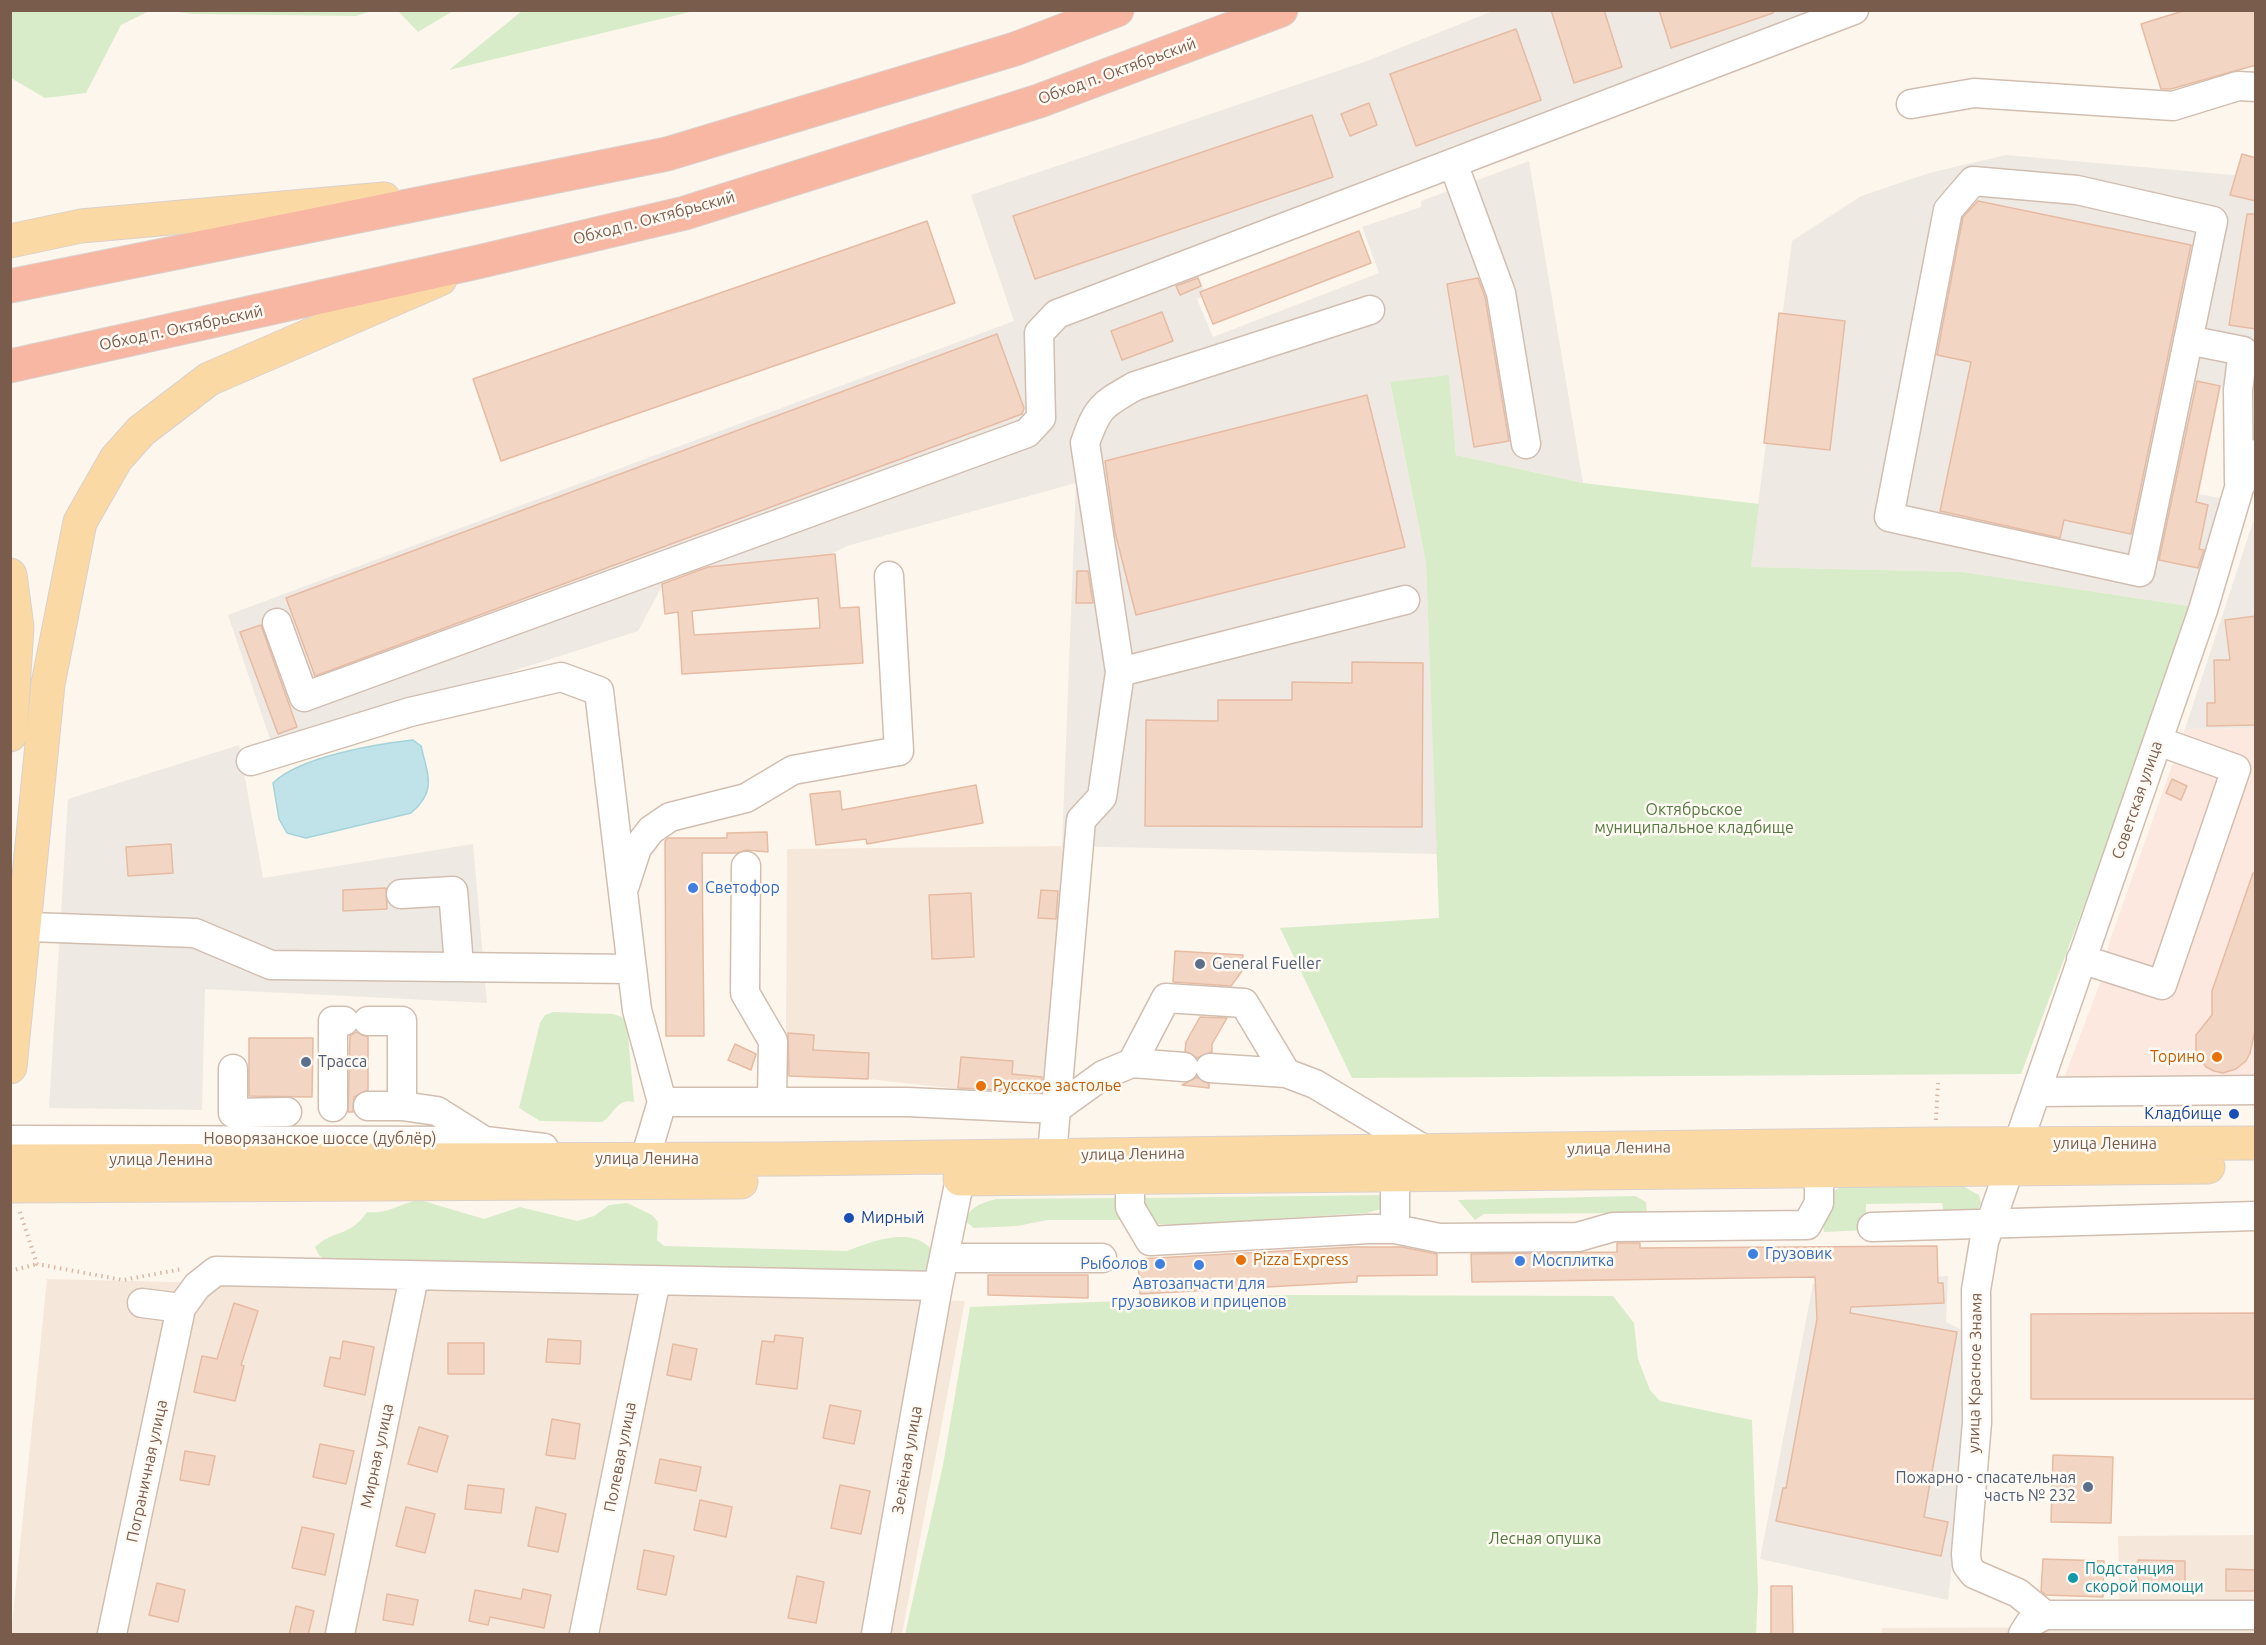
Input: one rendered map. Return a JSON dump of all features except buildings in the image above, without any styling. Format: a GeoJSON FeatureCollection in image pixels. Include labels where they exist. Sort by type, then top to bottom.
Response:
{"type":"FeatureCollection","features":[{"type":"Feature","properties":{"kind":"highway"},"geometry":{"type":"LineString","coordinates":[[10,286],[667,154],[1015,49],[1117,10]]}},
{"type":"Feature","properties":{"kind":"highway","name":"Обход п. Октябрьский"},"geometry":{"type":"LineString","coordinates":[[10,366],[478,262],[685,213],[1039,101],[1281,10]]}},
{"type":"Feature","properties":{"kind":"main road"},"geometry":{"type":"LineString","coordinates":[[10,241],[81,226],[499,188]]}},
{"type":"Feature","properties":{"kind":"main road"},"geometry":{"type":"LineString","coordinates":[[10,1067],[48,684],[80,522],[116,459],[141,431],[209,379],[478,262]]}},
{"type":"Feature","properties":{"kind":"main road"},"geometry":{"type":"LineString","coordinates":[[10,575],[17,627],[10,735]]}},
{"type":"Feature","properties":{"kind":"main road","name":"улица Ленина"},"geometry":{"type":"LineString","coordinates":[[13,1197],[960,1179],[1819,1171],[2256,1143]]}},
{"type":"Feature","properties":{"kind":"main road","name":"улица Ленина"},"geometry":{"type":"LineString","coordinates":[[10,1161],[637,1159],[1425,1150],[2012,1157],[2256,1166]]}},
{"type":"Feature","properties":{"kind":"street"},"geometry":{"type":"LineString","coordinates":[[277,623],[304,697],[1027,433],[1041,418],[1039,333],[1057,314],[1854,10]]}},
{"type":"Feature","properties":{"kind":"street"},"geometry":{"type":"LineString","coordinates":[[1911,104],[1974,93],[2173,106],[2238,86],[2256,87]]}},
{"type":"Feature","properties":{"kind":"street"},"geometry":{"type":"LineString","coordinates":[[1453,163],[1501,293],[1526,444]]}},
{"type":"Feature","properties":{"kind":"street"},"geometry":{"type":"LineString","coordinates":[[1973,181],[2077,190],[2213,221],[2188,340],[2140,572],[1889,517],[1948,210],[1973,181]]}},
{"type":"Feature","properties":{"kind":"street"},"geometry":{"type":"LineString","coordinates":[[1052,1155],[1081,820],[1102,797],[1120,672],[1085,443],[1096,412],[1109,401],[1135,386],[1370,310]]}},
{"type":"Feature","properties":{"kind":"street"},"geometry":{"type":"LineString","coordinates":[[2188,340],[2243,351],[2238,390],[2247,488]]}},
{"type":"Feature","properties":{"kind":"street","name":"Советская улица"},"geometry":{"type":"LineString","coordinates":[[2012,1157],[2247,488],[2256,454]]}},
{"type":"Feature","properties":{"kind":"street"},"geometry":{"type":"LineString","coordinates":[[622,892],[637,848],[651,830],[670,817],[746,798],[793,770],[899,751],[889,576]]}},
{"type":"Feature","properties":{"kind":"street"},"geometry":{"type":"LineString","coordinates":[[1120,672],[1405,600]]}},
{"type":"Feature","properties":{"kind":"street"},"geometry":{"type":"LineString","coordinates":[[251,761],[410,712],[561,677],[599,691],[637,1010],[662,1102],[637,1159]]}},
{"type":"Feature","properties":{"kind":"street"},"geometry":{"type":"LineString","coordinates":[[2081,959],[2162,985],[2236,769],[2158,741]]}},
{"type":"Feature","properties":{"kind":"street"},"geometry":{"type":"LineString","coordinates":[[746,866],[745,993],[773,1041],[772,1101]]}},
{"type":"Feature","properties":{"kind":"street"},"geometry":{"type":"LineString","coordinates":[[401,894],[453,891],[459,965]]}},
{"type":"Feature","properties":{"kind":"street"},"geometry":{"type":"LineString","coordinates":[[30,927],[195,933],[271,965],[459,965],[632,969]]}},
{"type":"Feature","properties":{"kind":"street"},"geometry":{"type":"LineString","coordinates":[[1132,1063],[1166,998],[1233,1002],[1244,1003],[1286,1073]]}},
{"type":"Feature","properties":{"kind":"street"},"geometry":{"type":"LineString","coordinates":[[348,1107],[333,1021],[402,1020],[402,1106]]}},
{"type":"Feature","properties":{"kind":"street"},"geometry":{"type":"LineString","coordinates":[[662,1102],[908,1102],[1056,1109],[1103,1075],[1132,1063],[1197,1067],[1286,1073],[1315,1084],[1425,1150]]}},
{"type":"Feature","properties":{"kind":"street"},"geometry":{"type":"LineString","coordinates":[[233,1069],[233,1113],[287,1125],[348,1107],[402,1106],[436,1111],[485,1141]]}},
{"type":"Feature","properties":{"kind":"street"},"geometry":{"type":"LineString","coordinates":[[2036,1092],[2256,1089]]}},
{"type":"Feature","properties":{"kind":"street","name":"Новорязанское шоссе (дублёр)"},"geometry":{"type":"LineString","coordinates":[[10,1140],[287,1125],[485,1141],[637,1159]]}},
{"type":"Feature","properties":{"kind":"street","name":"улица Красное Знамя"},"geometry":{"type":"LineString","coordinates":[[2012,1157],[1989,1224],[1976,1290],[1977,1422],[1967,1565],[1974,1574],[2018,1593],[2045,1615]]}},
{"type":"Feature","properties":{"kind":"street"},"geometry":{"type":"LineString","coordinates":[[1130,1178],[1130,1207],[1150,1241],[1395,1229],[1439,1238],[1578,1237],[1613,1227],[1807,1225],[1819,1203],[1819,1171]]}},
{"type":"Feature","properties":{"kind":"street"},"geometry":{"type":"LineString","coordinates":[[1395,1176],[1395,1229]]}},
{"type":"Feature","properties":{"kind":"street","name":"Зелёная улица"},"geometry":{"type":"LineString","coordinates":[[876,1635],[938,1286],[960,1179]]}},
{"type":"Feature","properties":{"kind":"street"},"geometry":{"type":"LineString","coordinates":[[1872,1227],[2256,1216]]}},
{"type":"Feature","properties":{"kind":"street"},"geometry":{"type":"LineString","coordinates":[[944,1258],[1102,1258]]}},
{"type":"Feature","properties":{"kind":"street"},"geometry":{"type":"LineString","coordinates":[[142,1303],[182,1308],[197,1286],[216,1271],[414,1277],[938,1286]]}},
{"type":"Feature","properties":{"kind":"street","name":"Мирная улица"},"geometry":{"type":"LineString","coordinates":[[340,1635],[414,1277]]}},
{"type":"Feature","properties":{"kind":"street","name":"Полевая улица"},"geometry":{"type":"LineString","coordinates":[[584,1635],[656,1280]]}},
{"type":"Feature","properties":{"kind":"street","name":"Пограничная улица"},"geometry":{"type":"LineString","coordinates":[[112,1635],[182,1308]]}},
{"type":"Feature","properties":{"kind":"street"},"geometry":{"type":"LineString","coordinates":[[2023,1635],[2030,1623],[2045,1615],[2256,1615]]}},
{"type":"Feature","properties":{"kind":"path"},"geometry":{"type":"LineString","coordinates":[[13,1197],[27,1227],[37,1264]]}},
{"type":"Feature","properties":{"kind":"path"},"geometry":{"type":"LineString","coordinates":[[10,1271],[37,1264],[123,1280],[210,1264],[216,1271]]}},
{"type":"Feature","properties":{"kind":"shaded area"},"geometry":{"type":"Polygon","coordinates":[[[1493,11],[1821,11],[1189,252],[1206,295],[1197,299],[1213,337],[1379,273],[1362,227],[1421,207],[1421,201],[1529,161],[1583,483],[1456,455],[1449,376],[1390,383],[1426,563],[1437,854],[1062,846],[1076,483],[847,546],[827,556],[667,577],[638,631],[273,748],[228,615],[1014,321],[971,195],[1367,61],[1493,11]]]}},
{"type":"Feature","properties":{"kind":"shaded area"},"geometry":{"type":"Polygon","coordinates":[[[2006,155],[2255,177],[2255,394],[2221,387],[2199,494],[2221,498],[2207,569],[2196,607],[1963,572],[1750,567],[1792,241],[1861,196],[1929,173],[2006,155]]]}},
{"type":"Feature","properties":{"kind":"shaded area"},"geometry":{"type":"Polygon","coordinates":[[[2253,522],[2255,522],[2255,728],[2185,729],[2253,522]]]}},
{"type":"Feature","properties":{"kind":"shaded area"},"geometry":{"type":"Polygon","coordinates":[[[2255,728],[2255,1083],[2062,1083],[2102,978],[2109,943],[2185,729],[2255,728]]]}},
{"type":"Feature","properties":{"kind":"shaded area"},"geometry":{"type":"Polygon","coordinates":[[[239,745],[263,878],[473,844],[487,1003],[205,989],[202,1110],[49,1108],[68,799],[239,745]]]}},
{"type":"Feature","properties":{"kind":"shaded area"},"geometry":{"type":"Polygon","coordinates":[[[1065,846],[1045,1077],[1012,1075],[1012,1061],[961,1057],[958,1089],[868,1079],[869,1053],[813,1050],[813,1035],[786,1033],[787,849],[1065,846]]]}},
{"type":"Feature","properties":{"kind":"shaded area"},"geometry":{"type":"Polygon","coordinates":[[[1948,1276],[1946,1322],[1962,1330],[1964,1455],[1948,1600],[1760,1559],[1813,1284],[1948,1276]]]}},
{"type":"Feature","properties":{"kind":"shaded area"},"geometry":{"type":"Polygon","coordinates":[[[47,1279],[965,1301],[902,1634],[11,1634],[47,1279]]]}},
{"type":"Feature","properties":{"kind":"shaded area"},"geometry":{"type":"Polygon","coordinates":[[[2255,1535],[2255,1634],[1881,1634],[1882,1628],[2120,1627],[2118,1536],[2255,1535]]]}},
{"type":"Feature","properties":{"kind":"green space"},"geometry":{"type":"Polygon","coordinates":[[[11,10],[149,11],[121,25],[86,93],[45,98],[11,78],[11,10]]]}},
{"type":"Feature","properties":{"kind":"green space"},"geometry":{"type":"Polygon","coordinates":[[[522,10],[694,11],[449,70],[522,10]]]}},
{"type":"Feature","properties":{"kind":"green space"},"geometry":{"type":"Polygon","coordinates":[[[171,11],[372,11],[356,16],[194,14],[171,11]]]}},
{"type":"Feature","properties":{"kind":"green space"},"geometry":{"type":"Polygon","coordinates":[[[398,11],[453,11],[418,32],[398,11]]]}},
{"type":"Feature","properties":{"kind":"green space","name":"Октябрьское муниципальное кладбище"},"geometry":{"type":"Polygon","coordinates":[[[1449,375],[1456,455],[1583,483],[1759,504],[1751,567],[1963,572],[2196,607],[2021,1074],[1352,1078],[1280,928],[1439,918],[1426,563],[1390,382],[1449,375]]]}},
{"type":"Feature","properties":{"kind":"green space"},"geometry":{"type":"Polygon","coordinates":[[[553,1012],[613,1014],[622,1017],[627,1024],[634,1102],[628,1101],[620,1104],[602,1122],[540,1121],[519,1108],[540,1023],[545,1015],[553,1012]]]}},
{"type":"Feature","properties":{"kind":"green space"},"geometry":{"type":"Polygon","coordinates":[[[1957,1183],[1979,1195],[1981,1203],[1978,1210],[1944,1215],[1942,1203],[1866,1204],[1866,1230],[1824,1232],[1823,1216],[1828,1197],[1838,1188],[1846,1185],[1957,1183]]]}},
{"type":"Feature","properties":{"kind":"green space"},"geometry":{"type":"Polygon","coordinates":[[[1385,1195],[1387,1207],[1367,1213],[1178,1225],[1147,1224],[1140,1198],[1385,1195]]]}},
{"type":"Feature","properties":{"kind":"green space"},"geometry":{"type":"Polygon","coordinates":[[[1635,1196],[1646,1202],[1647,1215],[1634,1217],[1632,1213],[1484,1214],[1475,1220],[1458,1200],[1635,1196]]]}},
{"type":"Feature","properties":{"kind":"green space"},"geometry":{"type":"Polygon","coordinates":[[[1117,1198],[1120,1220],[1047,1220],[1017,1226],[974,1228],[965,1221],[977,1206],[996,1199],[1117,1198]]]}},
{"type":"Feature","properties":{"kind":"green space"},"geometry":{"type":"Polygon","coordinates":[[[420,1200],[484,1219],[520,1207],[577,1221],[594,1216],[609,1205],[627,1203],[652,1215],[658,1222],[657,1240],[664,1246],[847,1251],[883,1239],[908,1237],[919,1240],[929,1247],[936,1257],[926,1271],[332,1265],[319,1255],[315,1247],[322,1241],[354,1226],[367,1212],[382,1212],[420,1200]]]}},
{"type":"Feature","properties":{"kind":"green space","name":"Лесная опушка"},"geometry":{"type":"Polygon","coordinates":[[[1269,1295],[1613,1296],[1634,1323],[1638,1359],[1650,1390],[1660,1401],[1752,1420],[1758,1590],[1756,1634],[905,1634],[943,1465],[970,1307],[1269,1295]]]}},
{"type":"Feature","properties":{"kind":"water"},"geometry":{"type":"Polygon","coordinates":[[[413,740],[421,746],[428,783],[425,797],[411,813],[306,838],[287,833],[279,819],[273,783],[285,774],[339,753],[413,740]]]}},
{"type":"Feature","properties":{"kind":"place","name":"Светофор"},"geometry":{"type":"Point","coordinates":[693,888]}},
{"type":"Feature","properties":{"kind":"place","name":"General Fueller"},"geometry":{"type":"Point","coordinates":[1200,964]}},
{"type":"Feature","properties":{"kind":"place","name":"Торино"},"geometry":{"type":"Point","coordinates":[2217,1057]}},
{"type":"Feature","properties":{"kind":"place","name":"Трасса"},"geometry":{"type":"Point","coordinates":[306,1062]}},
{"type":"Feature","properties":{"kind":"place","name":"Русское застолье"},"geometry":{"type":"Point","coordinates":[981,1086]}},
{"type":"Feature","properties":{"kind":"place","name":"Кладбище"},"geometry":{"type":"Point","coordinates":[2234,1114]}},
{"type":"Feature","properties":{"kind":"place","name":"Мирный"},"geometry":{"type":"Point","coordinates":[849,1218]}},
{"type":"Feature","properties":{"kind":"place","name":"Грузовик"},"geometry":{"type":"Point","coordinates":[1753,1254]}},
{"type":"Feature","properties":{"kind":"place","name":"Pizza Express"},"geometry":{"type":"Point","coordinates":[1241,1260]}},
{"type":"Feature","properties":{"kind":"place","name":"Мосплитка"},"geometry":{"type":"Point","coordinates":[1520,1261]}},
{"type":"Feature","properties":{"kind":"place","name":"Рыболов"},"geometry":{"type":"Point","coordinates":[1160,1264]}},
{"type":"Feature","properties":{"kind":"place","name":"Автозапчасти для грузовиков и прицепов"},"geometry":{"type":"Point","coordinates":[1199,1265]}},
{"type":"Feature","properties":{"kind":"place","name":"Пожарно - спасательная часть № 232"},"geometry":{"type":"Point","coordinates":[2088,1487]}},
{"type":"Feature","properties":{"kind":"place","name":"Подстанция скорой помощи"},"geometry":{"type":"Point","coordinates":[2073,1578]}}]}
